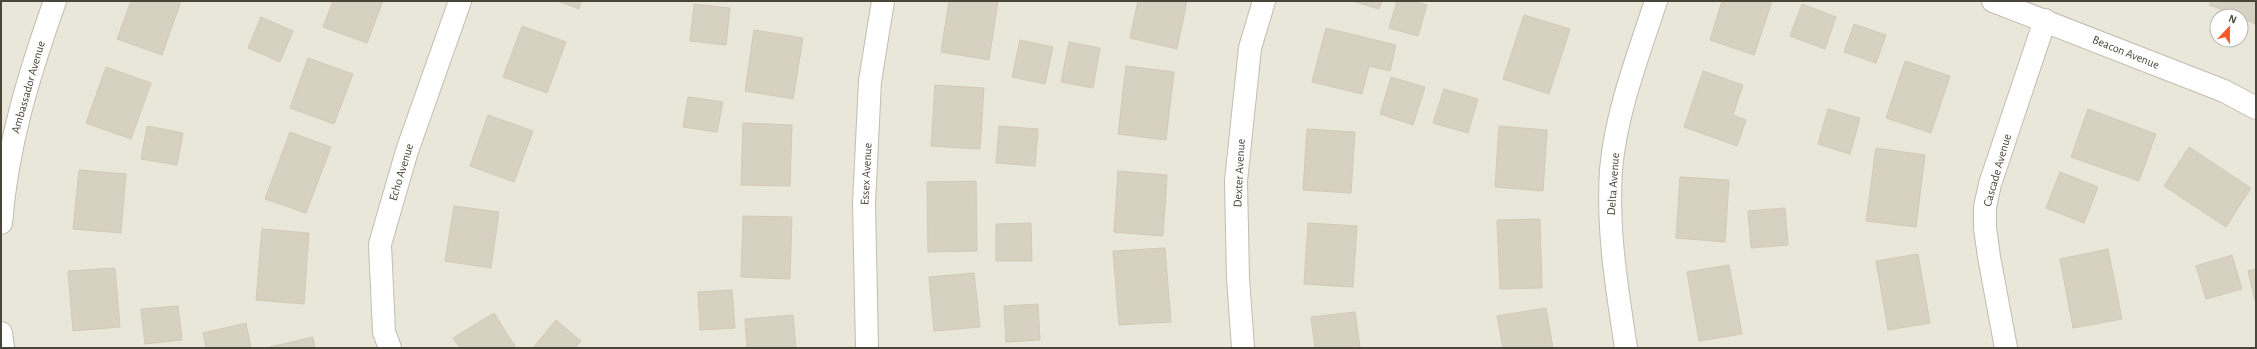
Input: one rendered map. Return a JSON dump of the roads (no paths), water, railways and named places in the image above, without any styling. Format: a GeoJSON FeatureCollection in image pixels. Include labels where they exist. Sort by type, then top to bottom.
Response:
{"type":"FeatureCollection","features":[{"type":"Feature","properties":{"kind":"street","name":"Ambassador Avenue"},"geometry":{"type":"LineString","coordinates":[[1,223],[10,152],[21,103],[32,63],[55,1]]}},
{"type":"Feature","properties":{"kind":"street","name":"Echo Avenue"},"geometry":{"type":"LineString","coordinates":[[390,348],[384,332],[380,244],[407,151],[460,1]]}},
{"type":"Feature","properties":{"kind":"street","name":"Essex Avenue"},"geometry":{"type":"LineString","coordinates":[[867,348],[864,203],[870,81],[883,1]]}},
{"type":"Feature","properties":{"kind":"street","name":"Dexter Avenue"},"geometry":{"type":"LineString","coordinates":[[1243,348],[1238,278],[1236,181],[1250,48],[1264,1]]}},
{"type":"Feature","properties":{"kind":"street","name":"Delta Avenue"},"geometry":{"type":"LineString","coordinates":[[1626,348],[1610,230],[1611,170],[1620,117],[1634,67],[1656,1]]}},
{"type":"Feature","properties":{"kind":"street","name":"Beacon Avenue"},"geometry":{"type":"LineString","coordinates":[[1993,1],[2224,91],[2256,108]]}},
{"type":"Feature","properties":{"kind":"street","name":"Cascade Avenue"},"geometry":{"type":"LineString","coordinates":[[2006,348],[1989,257],[1985,207],[1990,184],[2045,20]]}},
{"type":"Feature","properties":{"kind":"street"},"geometry":{"type":"LineString","coordinates":[[1,333],[2,348]]}}]}
